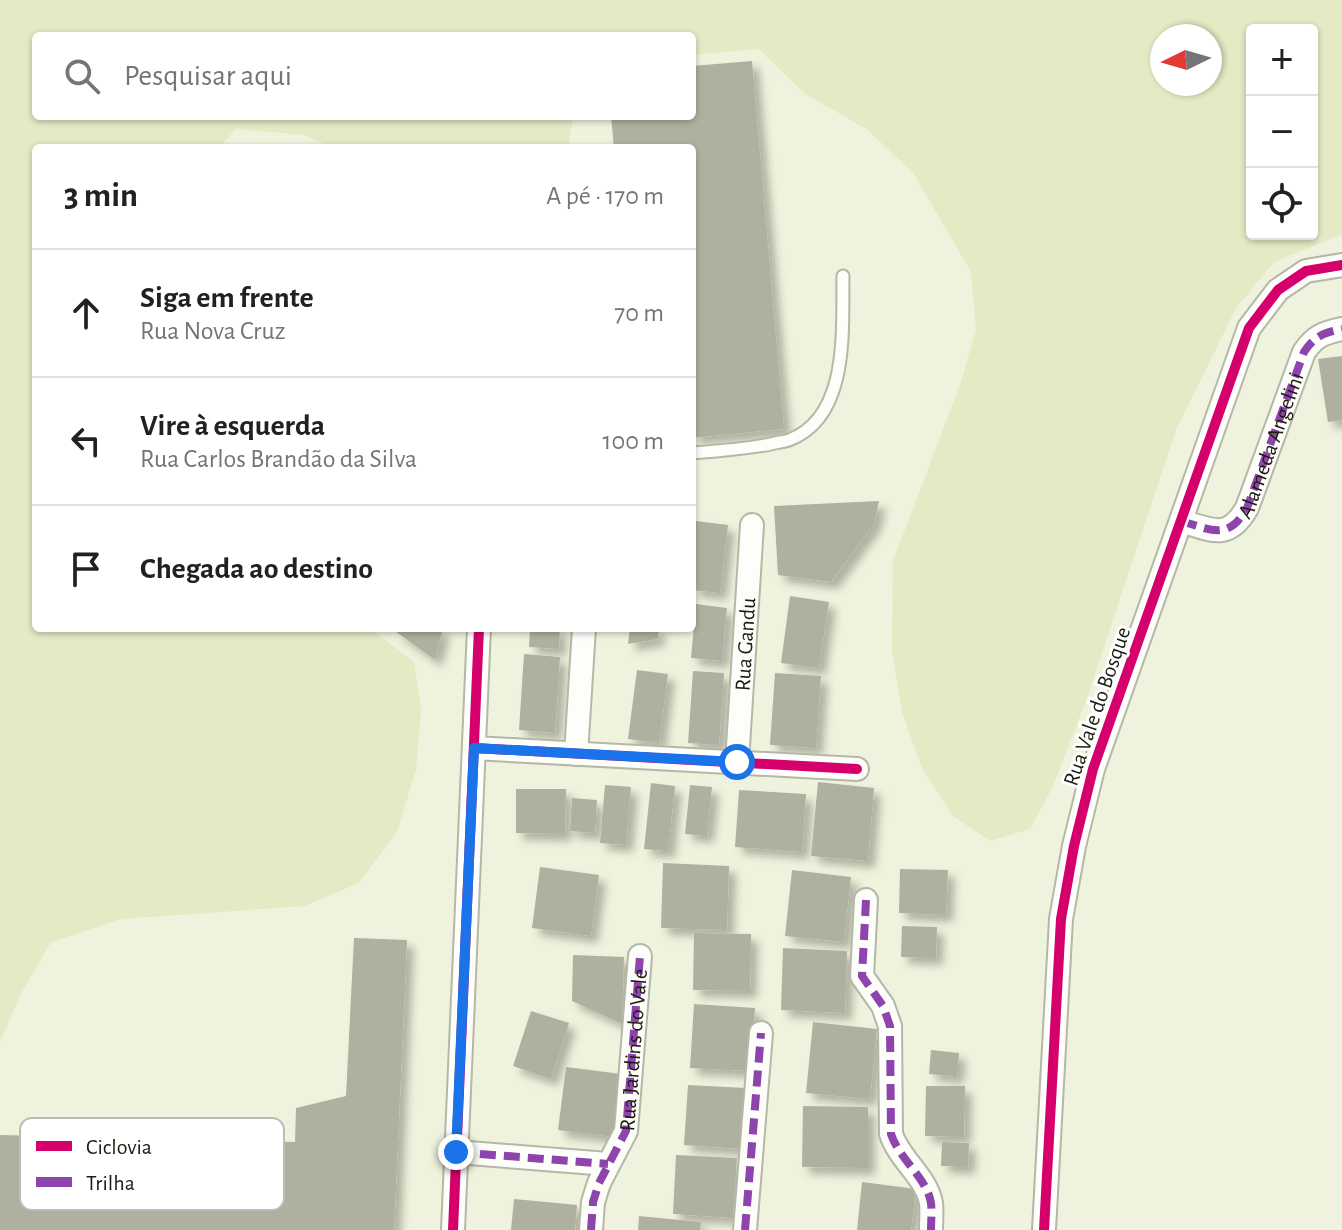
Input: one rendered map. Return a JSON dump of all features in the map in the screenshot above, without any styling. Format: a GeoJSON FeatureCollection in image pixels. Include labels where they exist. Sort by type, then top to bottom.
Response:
{"type":"FeatureCollection","features":[{"type":"Feature","properties":{"kind":"street","name":"Rua Vale do Bosque"},"geometry":{"type":"LineString","coordinates":[[1044,1230],[1061,919],[1074,846],[1093,769],[1249,328],[1287,283],[1306,271],[1342,265]]}},
{"type":"Feature","properties":{"kind":"street","name":"Alameda Angelini"},"geometry":{"type":"LineString","coordinates":[[1181,521],[1215,531],[1229,529],[1240,520],[1304,352],[1313,340],[1342,329]]}},
{"type":"Feature","properties":{"kind":"street","name":"Rua Gandu"},"geometry":{"type":"LineString","coordinates":[[737,762],[752,525]]}},
{"type":"Feature","properties":{"kind":"street"},"geometry":{"type":"LineString","coordinates":[[453,1230],[479,632]]}},
{"type":"Feature","properties":{"kind":"street"},"geometry":{"type":"LineString","coordinates":[[576,754],[584,632]]}},
{"type":"Feature","properties":{"kind":"street"},"geometry":{"type":"LineString","coordinates":[[474,748],[857,769]]}},
{"type":"Feature","properties":{"kind":"street"},"geometry":{"type":"LineString","coordinates":[[866,900],[862,976],[883,1006],[890,1026],[891,1134],[895,1147],[926,1189],[931,1202],[931,1230]]}},
{"type":"Feature","properties":{"kind":"street","name":"Rua Jardins do Vale"},"geometry":{"type":"LineString","coordinates":[[591,1230],[593,1202],[608,1164],[626,1131],[640,956]]}},
{"type":"Feature","properties":{"kind":"street"},"geometry":{"type":"LineString","coordinates":[[745,1230],[761,1033]]}},
{"type":"Feature","properties":{"kind":"street"},"geometry":{"type":"LineString","coordinates":[[456,1152],[608,1164]]}},
{"type":"Feature","properties":{"kind":"lane"},"geometry":{"type":"LineString","coordinates":[[696,453],[743,449],[789,440],[813,426],[834,391],[842,349],[843,276]]}},
{"type":"Feature","properties":{"kind":"green space"},"geometry":{"type":"Polygon","coordinates":[[[0,0],[1342,0],[1342,234],[1274,262],[1236,308],[1176,430],[1087,698],[1053,786],[1030,829],[990,841],[953,816],[922,768],[902,712],[892,650],[893,561],[959,388],[976,330],[971,272],[914,174],[868,130],[804,93],[759,49],[696,55],[696,32],[32,32],[32,120],[572,120],[569,144],[324,144],[304,135],[236,129],[222,144],[32,144],[32,632],[375,632],[414,662],[421,708],[416,770],[397,831],[359,883],[304,906],[121,919],[51,942],[20,995],[0,1042],[0,0]]]}},
{"type":"Feature","properties":{"kind":"building"},"geometry":{"type":"Polygon","coordinates":[[[752,61],[784,429],[696,438],[696,144],[614,144],[611,120],[696,120],[696,66],[752,61]]]}},
{"type":"Feature","properties":{"kind":"building"},"geometry":{"type":"Polygon","coordinates":[[[1342,356],[1342,420],[1328,422],[1318,359],[1342,356]]]}},
{"type":"Feature","properties":{"kind":"building"},"geometry":{"type":"Polygon","coordinates":[[[879,501],[874,524],[831,582],[778,575],[774,506],[879,501]]]}},
{"type":"Feature","properties":{"kind":"building"},"geometry":{"type":"Polygon","coordinates":[[[696,521],[728,525],[720,593],[696,590],[696,521]]]}},
{"type":"Feature","properties":{"kind":"building"},"geometry":{"type":"Polygon","coordinates":[[[790,596],[829,602],[819,668],[781,663],[790,596]]]}},
{"type":"Feature","properties":{"kind":"building"},"geometry":{"type":"Polygon","coordinates":[[[696,604],[727,608],[722,661],[691,658],[693,632],[696,632],[696,604]]]}},
{"type":"Feature","properties":{"kind":"building"},"geometry":{"type":"Polygon","coordinates":[[[396,632],[442,632],[435,660],[396,632]]]}},
{"type":"Feature","properties":{"kind":"building"},"geometry":{"type":"Polygon","coordinates":[[[530,632],[560,632],[559,649],[529,647],[530,632]]]}},
{"type":"Feature","properties":{"kind":"building"},"geometry":{"type":"Polygon","coordinates":[[[630,632],[659,632],[658,639],[628,644],[630,632]]]}},
{"type":"Feature","properties":{"kind":"building"},"geometry":{"type":"Polygon","coordinates":[[[524,654],[560,657],[555,733],[519,730],[524,654]]]}},
{"type":"Feature","properties":{"kind":"building"},"geometry":{"type":"Polygon","coordinates":[[[637,670],[668,674],[659,743],[628,739],[637,670]]]}},
{"type":"Feature","properties":{"kind":"building"},"geometry":{"type":"Polygon","coordinates":[[[693,671],[724,673],[719,745],[688,743],[693,671]]]}},
{"type":"Feature","properties":{"kind":"building"},"geometry":{"type":"Polygon","coordinates":[[[775,673],[821,676],[816,748],[770,745],[775,673]]]}},
{"type":"Feature","properties":{"kind":"building"},"geometry":{"type":"Polygon","coordinates":[[[818,782],[874,788],[868,861],[811,856],[818,782]]]}},
{"type":"Feature","properties":{"kind":"building"},"geometry":{"type":"Polygon","coordinates":[[[651,783],[675,786],[668,851],[644,849],[651,783]]]}},
{"type":"Feature","properties":{"kind":"building"},"geometry":{"type":"Polygon","coordinates":[[[605,785],[631,787],[626,845],[600,843],[605,785]]]}},
{"type":"Feature","properties":{"kind":"building"},"geometry":{"type":"Polygon","coordinates":[[[690,785],[712,787],[707,836],[685,834],[690,785]]]}},
{"type":"Feature","properties":{"kind":"building"},"geometry":{"type":"Polygon","coordinates":[[[516,789],[566,789],[565,834],[516,833],[516,789]]]}},
{"type":"Feature","properties":{"kind":"building"},"geometry":{"type":"Polygon","coordinates":[[[739,790],[806,794],[802,852],[735,847],[739,790]]]}},
{"type":"Feature","properties":{"kind":"building"},"geometry":{"type":"Polygon","coordinates":[[[572,798],[597,800],[595,833],[570,831],[572,798]]]}},
{"type":"Feature","properties":{"kind":"building"},"geometry":{"type":"Polygon","coordinates":[[[663,863],[729,866],[727,930],[661,928],[663,863]]]}},
{"type":"Feature","properties":{"kind":"building"},"geometry":{"type":"Polygon","coordinates":[[[540,867],[599,875],[591,936],[532,928],[540,867]]]}},
{"type":"Feature","properties":{"kind":"building"},"geometry":{"type":"Polygon","coordinates":[[[900,869],[948,870],[946,915],[899,913],[900,869]]]}},
{"type":"Feature","properties":{"kind":"building"},"geometry":{"type":"Polygon","coordinates":[[[792,870],[851,877],[844,942],[785,936],[792,870]]]}},
{"type":"Feature","properties":{"kind":"building"},"geometry":{"type":"Polygon","coordinates":[[[902,926],[937,927],[936,958],[901,957],[902,926]]]}},
{"type":"Feature","properties":{"kind":"building"},"geometry":{"type":"Polygon","coordinates":[[[694,933],[751,934],[750,991],[693,990],[694,933]]]}},
{"type":"Feature","properties":{"kind":"building"},"geometry":{"type":"Polygon","coordinates":[[[354,938],[407,940],[394,1230],[0,1230],[0,1135],[20,1135],[20,1210],[284,1210],[284,1142],[295,1142],[296,1108],[346,1096],[354,938]]]}},
{"type":"Feature","properties":{"kind":"building"},"geometry":{"type":"Polygon","coordinates":[[[783,948],[847,951],[845,1013],[781,1010],[783,948]]]}},
{"type":"Feature","properties":{"kind":"building"},"geometry":{"type":"Polygon","coordinates":[[[573,955],[624,957],[622,1024],[572,1001],[573,955]]]}},
{"type":"Feature","properties":{"kind":"building"},"geometry":{"type":"Polygon","coordinates":[[[694,1004],[755,1008],[751,1071],[690,1068],[694,1004]]]}},
{"type":"Feature","properties":{"kind":"building"},"geometry":{"type":"Polygon","coordinates":[[[531,1011],[569,1023],[551,1079],[513,1066],[531,1011]]]}},
{"type":"Feature","properties":{"kind":"building"},"geometry":{"type":"Polygon","coordinates":[[[813,1022],[877,1029],[870,1099],[806,1093],[813,1022]]]}},
{"type":"Feature","properties":{"kind":"building"},"geometry":{"type":"Polygon","coordinates":[[[931,1050],[959,1053],[957,1077],[929,1074],[931,1050]]]}},
{"type":"Feature","properties":{"kind":"building"},"geometry":{"type":"Polygon","coordinates":[[[566,1067],[621,1074],[614,1137],[558,1130],[566,1067]]]}},
{"type":"Feature","properties":{"kind":"building"},"geometry":{"type":"Polygon","coordinates":[[[688,1085],[746,1088],[743,1149],[684,1145],[688,1085]]]}},
{"type":"Feature","properties":{"kind":"building"},"geometry":{"type":"Polygon","coordinates":[[[926,1086],[965,1086],[964,1137],[925,1136],[926,1086]]]}},
{"type":"Feature","properties":{"kind":"building"},"geometry":{"type":"Polygon","coordinates":[[[803,1106],[868,1107],[868,1168],[802,1167],[803,1106]]]}},
{"type":"Feature","properties":{"kind":"building"},"geometry":{"type":"Polygon","coordinates":[[[942,1142],[969,1143],[968,1167],[941,1166],[942,1142]]]}},
{"type":"Feature","properties":{"kind":"building"},"geometry":{"type":"Polygon","coordinates":[[[676,1155],[737,1158],[733,1218],[673,1214],[676,1155]]]}},
{"type":"Feature","properties":{"kind":"building"},"geometry":{"type":"Polygon","coordinates":[[[862,1182],[916,1189],[911,1230],[857,1230],[862,1182]]]}},
{"type":"Feature","properties":{"kind":"building"},"geometry":{"type":"Polygon","coordinates":[[[514,1199],[577,1205],[575,1230],[511,1230],[514,1199]]]}},
{"type":"Feature","properties":{"kind":"building"},"geometry":{"type":"Polygon","coordinates":[[[639,1216],[701,1222],[700,1230],[638,1230],[639,1216]]]}},
{"type":"Feature","properties":{"kind":"marked path"},"geometry":{"type":"LineString","coordinates":[[1181,521],[1218,530],[1226,529],[1240,518],[1247,508],[1304,352],[1320,336],[1342,329]]}},
{"type":"Feature","properties":{"kind":"marked path"},"geometry":{"type":"LineString","coordinates":[[866,900],[862,976],[883,1006],[890,1026],[891,1134],[928,1194],[931,1230]]}},
{"type":"Feature","properties":{"kind":"marked path"},"geometry":{"type":"LineString","coordinates":[[591,1230],[593,1202],[599,1183],[626,1131],[640,956]]}},
{"type":"Feature","properties":{"kind":"marked path"},"geometry":{"type":"LineString","coordinates":[[745,1230],[761,1033]]}},
{"type":"Feature","properties":{"kind":"marked path"},"geometry":{"type":"LineString","coordinates":[[456,1152],[608,1164]]}},
{"type":"Feature","properties":{"kind":"cycle path"},"geometry":{"type":"LineString","coordinates":[[1044,1230],[1061,919],[1074,846],[1093,769],[1249,328],[1278,290],[1306,271],[1342,265]]}},
{"type":"Feature","properties":{"kind":"cycle path"},"geometry":{"type":"LineString","coordinates":[[453,1230],[479,632]]}},
{"type":"Feature","properties":{"kind":"cycle path"},"geometry":{"type":"LineString","coordinates":[[474,748],[857,769]]}},
{"type":"Feature","properties":{"kind":"route"},"geometry":{"type":"LineString","coordinates":[[456,1152],[474,748],[737,762]]}}]}
